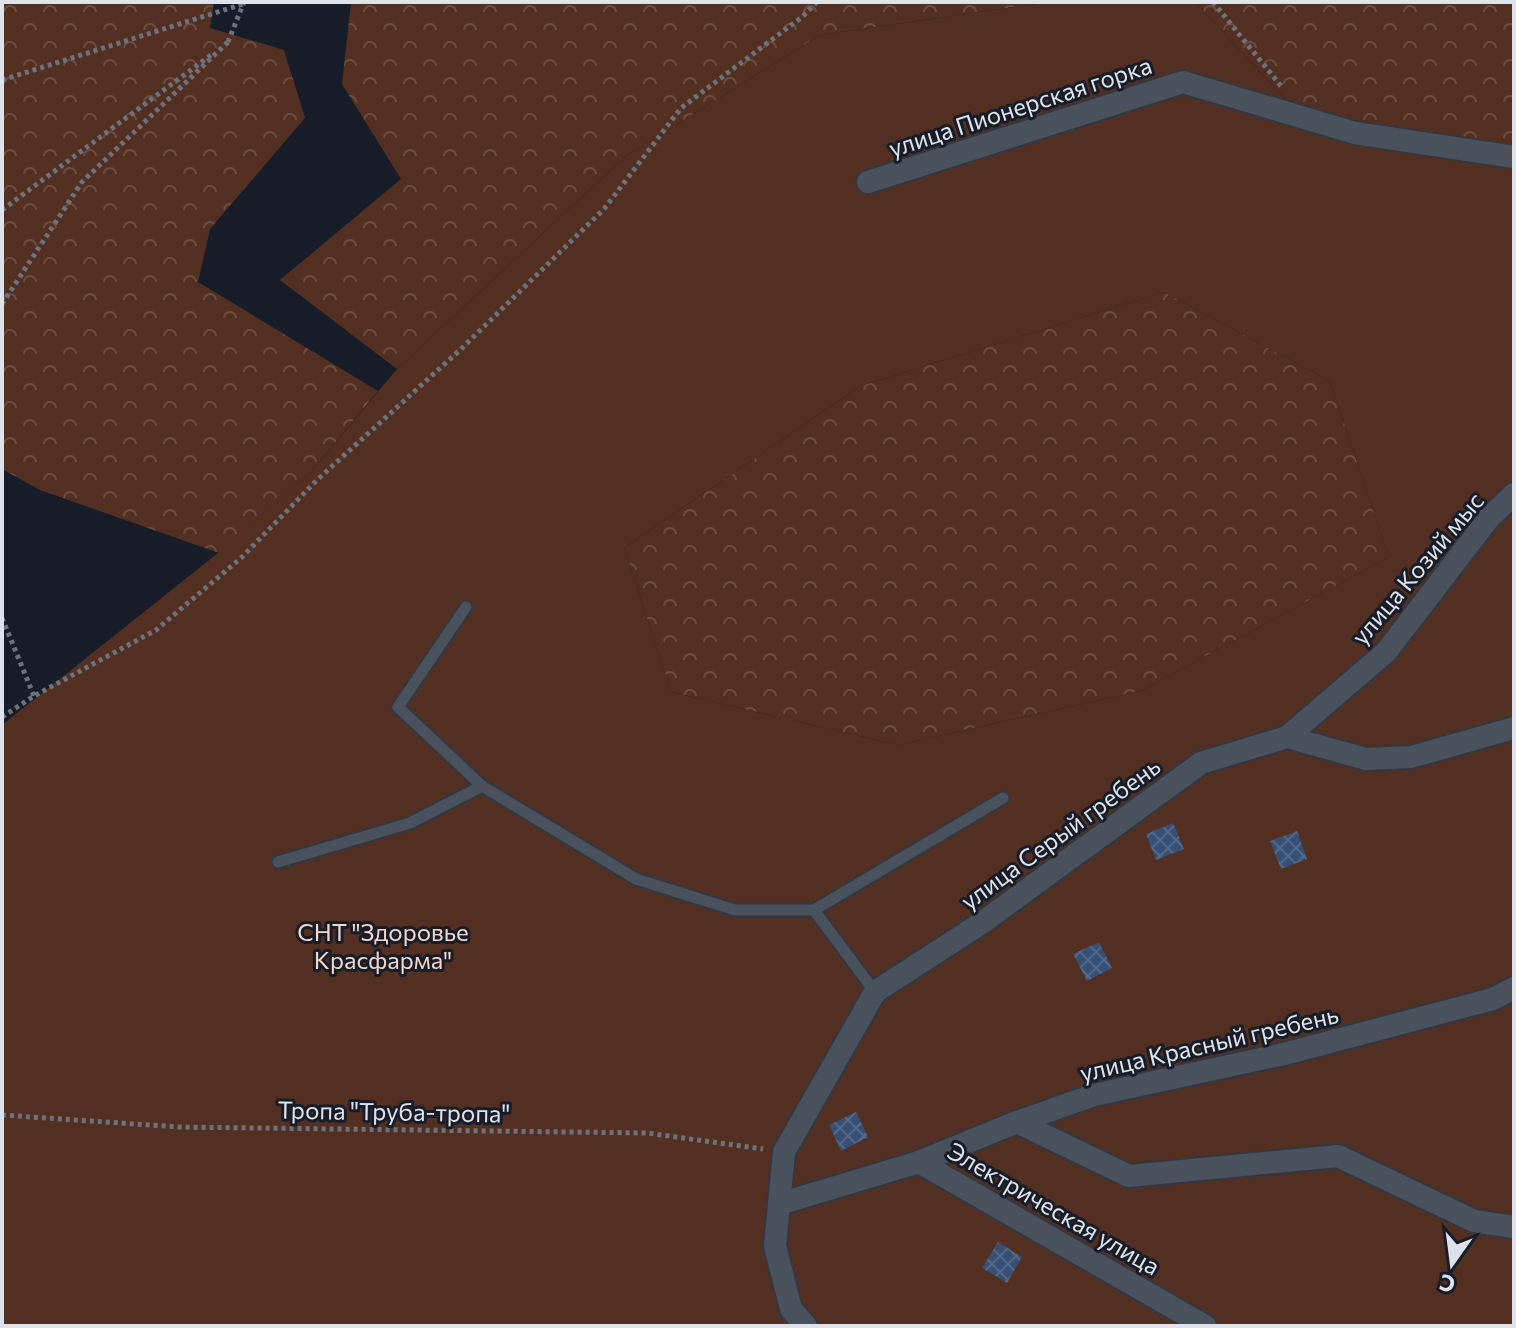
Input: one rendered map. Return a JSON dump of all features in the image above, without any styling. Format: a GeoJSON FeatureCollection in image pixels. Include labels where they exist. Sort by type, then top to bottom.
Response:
{"type":"FeatureCollection","features":[{"type":"Feature","properties":{"kind":"street","name":"улица Пионерская горка"},"geometry":{"type":"LineString","coordinates":[[868,182],[1183,82],[1355,133],[1514,157]]}},
{"type":"Feature","properties":{"kind":"street","name":"улица Козий мыс"},"geometry":{"type":"LineString","coordinates":[[1287,737],[1386,652],[1489,518],[1514,494]]}},
{"type":"Feature","properties":{"kind":"street"},"geometry":{"type":"LineString","coordinates":[[1287,737],[1366,759],[1411,757],[1514,728]]}},
{"type":"Feature","properties":{"kind":"street","name":"улица Серый гребень"},"geometry":{"type":"LineString","coordinates":[[779,1204],[784,1152],[875,992],[983,922],[1201,763],[1287,737]]}},
{"type":"Feature","properties":{"kind":"street","name":"улица Красный гребень"},"geometry":{"type":"LineString","coordinates":[[919,1162],[1094,1095],[1284,1054],[1493,999],[1514,988]]}},
{"type":"Feature","properties":{"kind":"street"},"geometry":{"type":"LineString","coordinates":[[1017,1122],[1129,1176],[1338,1156],[1474,1221],[1514,1227]]}},
{"type":"Feature","properties":{"kind":"street","name":"Электрическая улица"},"geometry":{"type":"LineString","coordinates":[[779,1204],[919,1162],[1205,1326]]}},
{"type":"Feature","properties":{"kind":"street"},"geometry":{"type":"LineString","coordinates":[[779,1204],[775,1246],[791,1309],[806,1326]]}},
{"type":"Feature","properties":{"kind":"lane"},"geometry":{"type":"LineString","coordinates":[[466,607],[398,707],[482,786],[636,879],[735,910],[814,910],[1003,798]]}},
{"type":"Feature","properties":{"kind":"lane"},"geometry":{"type":"LineString","coordinates":[[278,862],[410,823],[482,786]]}},
{"type":"Feature","properties":{"kind":"lane"},"geometry":{"type":"LineString","coordinates":[[814,910],[875,992]]}},
{"type":"Feature","properties":{"kind":"path"},"geometry":{"type":"LineString","coordinates":[[232,2],[244,3]]}},
{"type":"Feature","properties":{"kind":"path"},"geometry":{"type":"LineString","coordinates":[[2,717],[34,696],[156,630],[241,558],[317,480],[461,349],[604,209],[681,108],[802,17],[817,2]]}},
{"type":"Feature","properties":{"kind":"path"},"geometry":{"type":"LineString","coordinates":[[1213,2],[1286,92]]}},
{"type":"Feature","properties":{"kind":"path"},"geometry":{"type":"LineString","coordinates":[[2,304],[82,182],[229,41],[244,3]]}},
{"type":"Feature","properties":{"kind":"path"},"geometry":{"type":"LineString","coordinates":[[2,80],[244,3]]}},
{"type":"Feature","properties":{"kind":"path"},"geometry":{"type":"LineString","coordinates":[[2,210],[229,41]]}},
{"type":"Feature","properties":{"kind":"path"},"geometry":{"type":"LineString","coordinates":[[2,618],[34,696]]}},
{"type":"Feature","properties":{"kind":"path","name":"Тропа \"Труба-тропа\""},"geometry":{"type":"LineString","coordinates":[[2,1115],[179,1127],[647,1133],[784,1152]]}},
{"type":"Feature","properties":{"kind":"green space"},"geometry":{"type":"Polygon","coordinates":[[[2,2],[214,2],[210,28],[284,50],[305,118],[210,229],[198,282],[378,391],[311,472],[219,553],[40,490],[2,469],[2,2]]]}},
{"type":"Feature","properties":{"kind":"green space"},"geometry":{"type":"Polygon","coordinates":[[[351,2],[1050,2],[820,35],[625,157],[397,369],[280,280],[401,179],[342,84],[351,2]]]}},
{"type":"Feature","properties":{"kind":"green space","name":"СНТ \"Здоровье Красфарма\""},"geometry":{"type":"Polygon","coordinates":[[[1050,2],[1195,2],[1287,101],[1419,141],[1514,147],[1514,1326],[2,1326],[2,725],[218,553],[311,472],[397,369],[625,157],[820,35],[1050,2]],[[1164,292],[860,386],[624,548],[671,692],[898,745],[1141,691],[1389,557],[1330,381],[1164,292]]]}},
{"type":"Feature","properties":{"kind":"green space"},"geometry":{"type":"Polygon","coordinates":[[[1195,2],[1514,2],[1514,147],[1419,141],[1287,101],[1195,2]]]}},
{"type":"Feature","properties":{"kind":"green space"},"geometry":{"type":"Polygon","coordinates":[[[1164,292],[1330,381],[1389,557],[1141,691],[898,745],[671,692],[624,548],[860,386],[1164,292]]]}},
{"type":"Feature","properties":{"kind":"building"},"geometry":{"type":"Polygon","coordinates":[[[1173,823],[1184,849],[1156,860],[1146,834],[1173,823]]]}},
{"type":"Feature","properties":{"kind":"building"},"geometry":{"type":"Polygon","coordinates":[[[1297,831],[1307,859],[1281,869],[1270,841],[1297,831]]]}},
{"type":"Feature","properties":{"kind":"building"},"geometry":{"type":"Polygon","coordinates":[[[1099,942],[1112,968],[1087,981],[1073,954],[1099,942]]]}},
{"type":"Feature","properties":{"kind":"building"},"geometry":{"type":"Polygon","coordinates":[[[856,1112],[868,1137],[841,1151],[829,1125],[856,1112]]]}},
{"type":"Feature","properties":{"kind":"building"},"geometry":{"type":"Polygon","coordinates":[[[998,1242],[1022,1257],[1007,1283],[982,1268],[998,1242]]]}}]}
